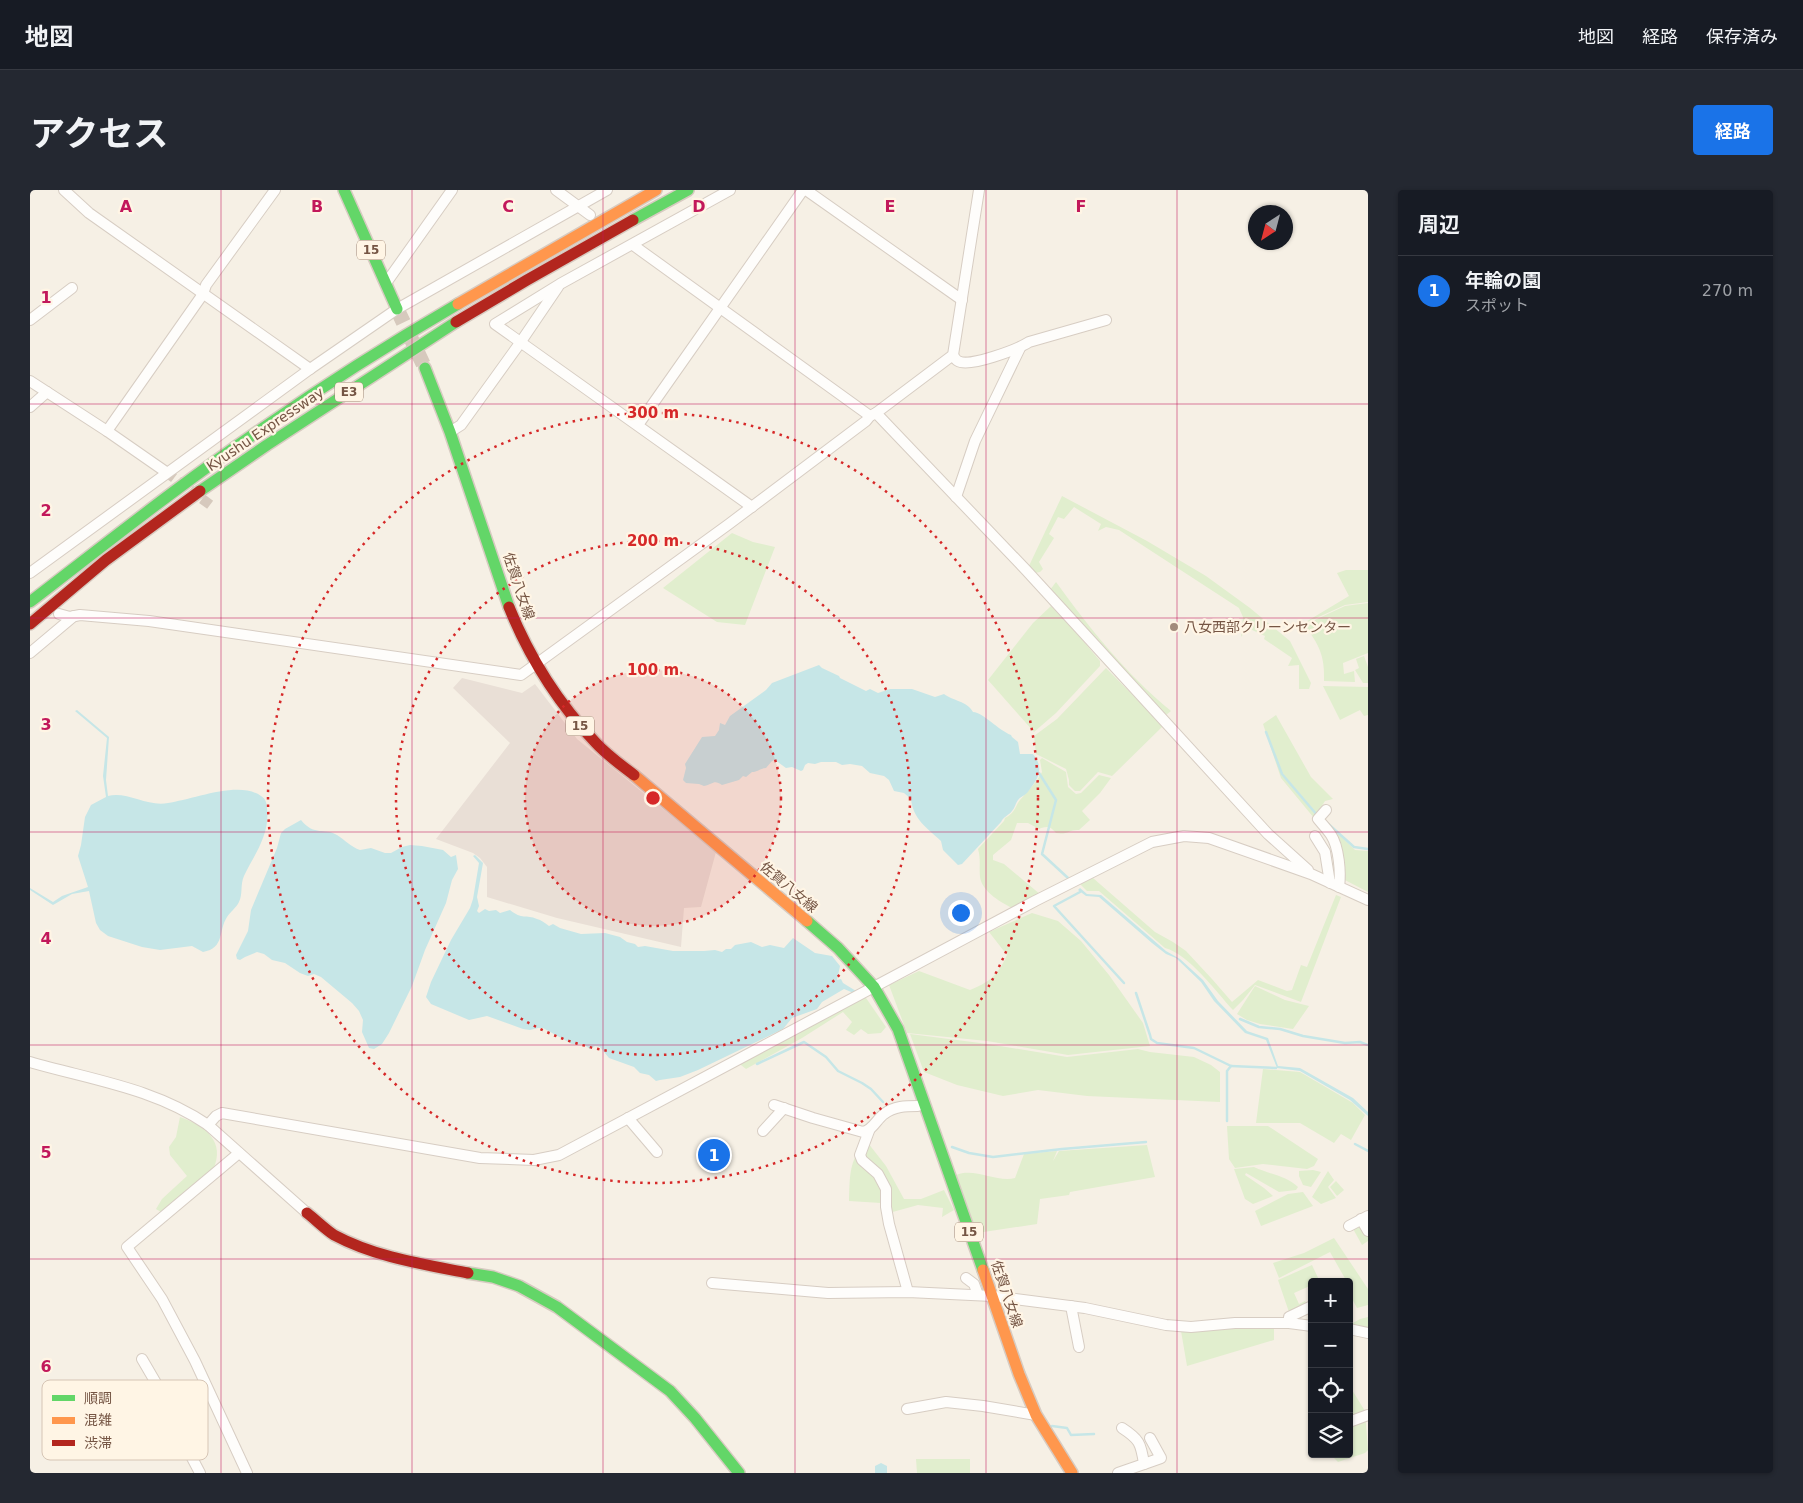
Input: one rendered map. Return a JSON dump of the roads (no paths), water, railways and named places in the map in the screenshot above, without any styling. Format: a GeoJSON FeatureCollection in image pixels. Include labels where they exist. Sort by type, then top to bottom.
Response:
{"type":"FeatureCollection","features":[{"type":"Feature","properties":{"kind":"main road","name":"15"},"geometry":{"type":"LineString","coordinates":[[344,190],[398,309]]}},
{"type":"Feature","properties":{"kind":"main road","name":"Kyushu Expressway"},"geometry":{"type":"LineString","coordinates":[[30,602],[180,486],[396,340],[656,190]]}},
{"type":"Feature","properties":{"kind":"main road","name":"Kyushu Expressway"},"geometry":{"type":"LineString","coordinates":[[30,624],[67,591],[148,529],[263,446],[475,311],[616,229],[688,190]]}},
{"type":"Feature","properties":{"kind":"main road","name":"佐賀八女線"},"geometry":{"type":"LineString","coordinates":[[425,368],[450,432],[508,604],[522,639],[559,701],[597,744],[838,948],[874,987],[898,1029],[1019,1374],[1036,1415],[1072,1473]]}},
{"type":"Feature","properties":{"kind":"main road"},"geometry":{"type":"LineString","coordinates":[[307,1213],[333,1234],[368,1250],[414,1263],[493,1277],[519,1286],[557,1307],[670,1391],[739,1473]]}},
{"type":"Feature","properties":{"kind":"street"},"geometry":{"type":"LineString","coordinates":[[64,190],[89,213],[310,369]]}},
{"type":"Feature","properties":{"kind":"street"},"geometry":{"type":"LineString","coordinates":[[107,431],[203,294],[206,285],[275,190]]}},
{"type":"Feature","properties":{"kind":"street"},"geometry":{"type":"LineString","coordinates":[[386,283],[452,190]]}},
{"type":"Feature","properties":{"kind":"street"},"geometry":{"type":"LineString","coordinates":[[556,190],[590,215]]}},
{"type":"Feature","properties":{"kind":"street"},"geometry":{"type":"LineString","coordinates":[[30,573],[166,472],[398,309],[607,190]]}},
{"type":"Feature","properties":{"kind":"street"},"geometry":{"type":"LineString","coordinates":[[730,190],[632,246],[560,284],[494,324],[752,506]]}},
{"type":"Feature","properties":{"kind":"street"},"geometry":{"type":"LineString","coordinates":[[59,614],[70,617],[80,615],[149,621],[521,675],[732,527],[752,506],[953,355],[979,190]]}},
{"type":"Feature","properties":{"kind":"street"},"geometry":{"type":"LineString","coordinates":[[638,425],[808,191],[962,300]]}},
{"type":"Feature","properties":{"kind":"street"},"geometry":{"type":"LineString","coordinates":[[621,239],[873,414],[1026,570],[1268,834],[1311,874]]}},
{"type":"Feature","properties":{"kind":"street"},"geometry":{"type":"LineString","coordinates":[[450,432],[461,425],[560,284]]}},
{"type":"Feature","properties":{"kind":"street"},"geometry":{"type":"LineString","coordinates":[[30,320],[72,288]]}},
{"type":"Feature","properties":{"kind":"street"},"geometry":{"type":"LineString","coordinates":[[953,355],[958,361],[969,363],[1020,348],[1029,342],[1106,320]]}},
{"type":"Feature","properties":{"kind":"street"},"geometry":{"type":"LineString","coordinates":[[956,497],[975,441],[1020,348]]}},
{"type":"Feature","properties":{"kind":"street"},"geometry":{"type":"LineString","coordinates":[[30,381],[166,472]]}},
{"type":"Feature","properties":{"kind":"street"},"geometry":{"type":"LineString","coordinates":[[30,407],[47,392]]}},
{"type":"Feature","properties":{"kind":"street"},"geometry":{"type":"LineString","coordinates":[[30,653],[74,616]]}},
{"type":"Feature","properties":{"kind":"street"},"geometry":{"type":"LineString","coordinates":[[1326,810],[1318,819],[1332,836],[1335,846],[1340,876],[1335,885]]}},
{"type":"Feature","properties":{"kind":"street"},"geometry":{"type":"LineString","coordinates":[[208,1126],[216,1116],[222,1113],[480,1158],[534,1160],[559,1155],[874,987],[1152,842],[1184,836],[1209,838],[1311,874],[1368,900]]}},
{"type":"Feature","properties":{"kind":"street"},"geometry":{"type":"LineString","coordinates":[[1315,836],[1325,852],[1335,885]]}},
{"type":"Feature","properties":{"kind":"street"},"geometry":{"type":"LineString","coordinates":[[30,1062],[122,1085],[167,1102],[194,1116],[208,1126],[307,1213]]}},
{"type":"Feature","properties":{"kind":"street"},"geometry":{"type":"LineString","coordinates":[[908,1292],[889,1224],[886,1207],[886,1189],[878,1174],[862,1160],[860,1155],[869,1131],[884,1114],[892,1109],[904,1106],[918,1106]]}},
{"type":"Feature","properties":{"kind":"street"},"geometry":{"type":"LineString","coordinates":[[763,1131],[776,1108],[863,1132],[869,1131]]}},
{"type":"Feature","properties":{"kind":"street"},"geometry":{"type":"LineString","coordinates":[[628,1118],[657,1152]]}},
{"type":"Feature","properties":{"kind":"street"},"geometry":{"type":"LineString","coordinates":[[204,1380],[162,1299],[127,1247],[239,1153]]}},
{"type":"Feature","properties":{"kind":"street"},"geometry":{"type":"LineString","coordinates":[[1349,1226],[1364,1217],[1368,1231]]}},
{"type":"Feature","properties":{"kind":"street"},"geometry":{"type":"LineString","coordinates":[[966,1278],[974,1284],[978,1295]]}},
{"type":"Feature","properties":{"kind":"street"},"geometry":{"type":"LineString","coordinates":[[712,1283],[828,1293],[908,1292],[992,1296],[1070,1306],[1166,1325],[1289,1323],[1308,1325]]}},
{"type":"Feature","properties":{"kind":"street"},"geometry":{"type":"LineString","coordinates":[[1070,1306],[1079,1346]]}},
{"type":"Feature","properties":{"kind":"street"},"geometry":{"type":"LineString","coordinates":[[1289,1323],[1289,1317],[1308,1308]]}},
{"type":"Feature","properties":{"kind":"street"},"geometry":{"type":"LineString","coordinates":[[1353,1330],[1368,1334]]}},
{"type":"Feature","properties":{"kind":"street"},"geometry":{"type":"LineString","coordinates":[[142,1358],[154,1380]]}},
{"type":"Feature","properties":{"kind":"street"},"geometry":{"type":"LineString","coordinates":[[208,1389],[247,1473]]}},
{"type":"Feature","properties":{"kind":"street"},"geometry":{"type":"LineString","coordinates":[[907,1409],[946,1402],[1036,1415]]}},
{"type":"Feature","properties":{"kind":"street"},"geometry":{"type":"LineString","coordinates":[[1353,1421],[1368,1415]]}},
{"type":"Feature","properties":{"kind":"street"},"geometry":{"type":"LineString","coordinates":[[1122,1428],[1136,1438],[1142,1452],[1144,1464]]}},
{"type":"Feature","properties":{"kind":"street"},"geometry":{"type":"LineString","coordinates":[[1118,1473],[1161,1458],[1150,1438]]}},
{"type":"Feature","properties":{"kind":"street"},"geometry":{"type":"LineString","coordinates":[[193,1460],[200,1473]]}},
{"type":"Feature","properties":{"kind":"water"},"geometry":{"type":"Polygon","coordinates":[[[819,665],[866,691],[870,689],[878,693],[890,689],[912,689],[935,697],[944,694],[964,703],[973,712],[982,715],[1011,735],[1018,742],[1020,754],[1033,754],[1039,764],[1037,778],[1027,793],[1018,800],[1011,813],[1003,818],[962,864],[958,865],[943,850],[941,841],[918,818],[911,799],[904,793],[894,791],[889,780],[884,776],[870,773],[862,766],[842,765],[836,762],[808,763],[801,771],[792,767],[786,768],[775,760],[766,768],[722,785],[715,782],[704,786],[686,783],[683,780],[685,764],[702,737],[715,736],[719,730],[720,723],[725,725],[730,716],[766,690],[772,683],[819,665]]]}},
{"type":"Feature","properties":{"kind":"water"},"geometry":{"type":"Polygon","coordinates":[[[77,710],[109,737],[106,780],[108,796],[122,796],[160,804],[215,792],[241,790],[252,792],[265,800],[267,818],[264,836],[244,876],[239,902],[224,922],[218,943],[210,950],[203,952],[192,946],[160,950],[142,947],[108,936],[100,930],[96,923],[89,891],[72,894],[53,905],[30,890],[30,888],[53,902],[62,896],[88,887],[78,856],[85,817],[91,805],[106,797],[103,776],[107,738],[75,711],[77,710]]]}},
{"type":"Feature","properties":{"kind":"water"},"geometry":{"type":"Polygon","coordinates":[[[301,820],[315,830],[337,835],[360,850],[371,848],[391,853],[410,845],[443,850],[451,857],[456,855],[458,869],[452,880],[446,903],[425,950],[412,986],[389,1033],[382,1044],[374,1049],[369,1048],[362,1032],[363,1020],[359,1011],[321,977],[314,974],[308,976],[300,973],[285,963],[272,960],[264,954],[257,952],[240,960],[237,959],[236,955],[248,931],[251,910],[277,848],[281,833],[301,820]]]}},
{"type":"Feature","properties":{"kind":"water"},"geometry":{"type":"Polygon","coordinates":[[[475,855],[483,863],[477,897],[479,906],[477,911],[479,913],[485,909],[489,911],[496,910],[500,913],[510,910],[521,916],[539,919],[549,926],[553,924],[581,934],[605,933],[620,937],[638,947],[645,946],[673,951],[715,950],[722,952],[726,949],[731,949],[735,945],[751,942],[762,947],[770,945],[784,948],[793,938],[815,953],[832,956],[840,966],[837,980],[841,979],[843,983],[856,991],[856,994],[844,989],[822,1002],[817,1009],[792,1018],[783,1029],[698,1070],[680,1077],[656,1081],[649,1075],[640,1073],[634,1067],[609,1058],[600,1047],[595,1046],[590,1049],[583,1044],[572,1044],[543,1028],[523,1029],[487,1016],[469,1020],[431,1004],[426,997],[451,940],[470,908],[479,863],[473,856],[475,855]]]}},
{"type":"Feature","properties":{"kind":"water"},"geometry":{"type":"Polygon","coordinates":[[[1080,888],[1087,894],[1101,895],[1166,951],[1180,959],[1203,980],[1218,1001],[1247,1031],[1268,1038],[1278,1066],[1300,1068],[1353,1098],[1368,1112],[1368,1116],[1350,1100],[1300,1071],[1277,1068],[1266,1040],[1245,1033],[1214,1001],[1201,982],[1176,958],[1166,954],[1152,943],[1099,897],[1086,896],[1078,890],[1080,888]]]}},
{"type":"Feature","properties":{"kind":"water"},"geometry":{"type":"Polygon","coordinates":[[[881,1463],[887,1466],[887,1473],[875,1473],[875,1466],[881,1463]]]}},
{"type":"Feature","properties":{"kind":"waterway"},"geometry":{"type":"LineString","coordinates":[[1266,732],[1282,774],[1317,815]]}},
{"type":"Feature","properties":{"kind":"waterway"},"geometry":{"type":"LineString","coordinates":[[1039,773],[1056,800],[1042,854],[1068,878]]}},
{"type":"Feature","properties":{"kind":"waterway"},"geometry":{"type":"LineString","coordinates":[[1325,821],[1354,847],[1368,849]]}},
{"type":"Feature","properties":{"kind":"waterway"},"geometry":{"type":"LineString","coordinates":[[1080,892],[1054,906],[1124,983]]}},
{"type":"Feature","properties":{"kind":"waterway"},"geometry":{"type":"LineString","coordinates":[[1136,993],[1151,1039],[1157,1043],[1194,1048],[1231,1066],[1276,1068]]}},
{"type":"Feature","properties":{"kind":"waterway"},"geometry":{"type":"LineString","coordinates":[[1240,1019],[1259,1027],[1280,1029],[1303,1036],[1345,1043],[1360,1042],[1368,1045]]}},
{"type":"Feature","properties":{"kind":"waterway"},"geometry":{"type":"LineString","coordinates":[[757,1064],[804,1042],[826,1057],[838,1071],[871,1089],[883,1102]]}},
{"type":"Feature","properties":{"kind":"waterway"},"geometry":{"type":"LineString","coordinates":[[1227,1121],[1227,1071],[1231,1066]]}},
{"type":"Feature","properties":{"kind":"waterway"},"geometry":{"type":"LineString","coordinates":[[952,1147],[969,1153],[993,1157],[1146,1142]]}},
{"type":"Feature","properties":{"kind":"waterway"},"geometry":{"type":"LineString","coordinates":[[1355,1144],[1368,1151]]}},
{"type":"Feature","properties":{"kind":"waterway"},"geometry":{"type":"LineString","coordinates":[[1052,1426],[1067,1428],[1071,1435],[1094,1434]]}},
{"type":"Feature","properties":{"kind":"tunnel"},"geometry":{"type":"LineString","coordinates":[[397,309],[425,368]]}},
{"type":"Feature","properties":{"kind":"tunnel"},"geometry":{"type":"LineString","coordinates":[[166,472],[213,507]]}},
{"type":"Feature","properties":{"kind":"place","name":"八女西部クリーンセンター"},"geometry":{"type":"Point","coordinates":[1174,627]}},
{"type":"Feature","properties":{"kind":"place","name":"年輪の園"},"geometry":{"type":"Point","coordinates":[714,1155]}}]}
